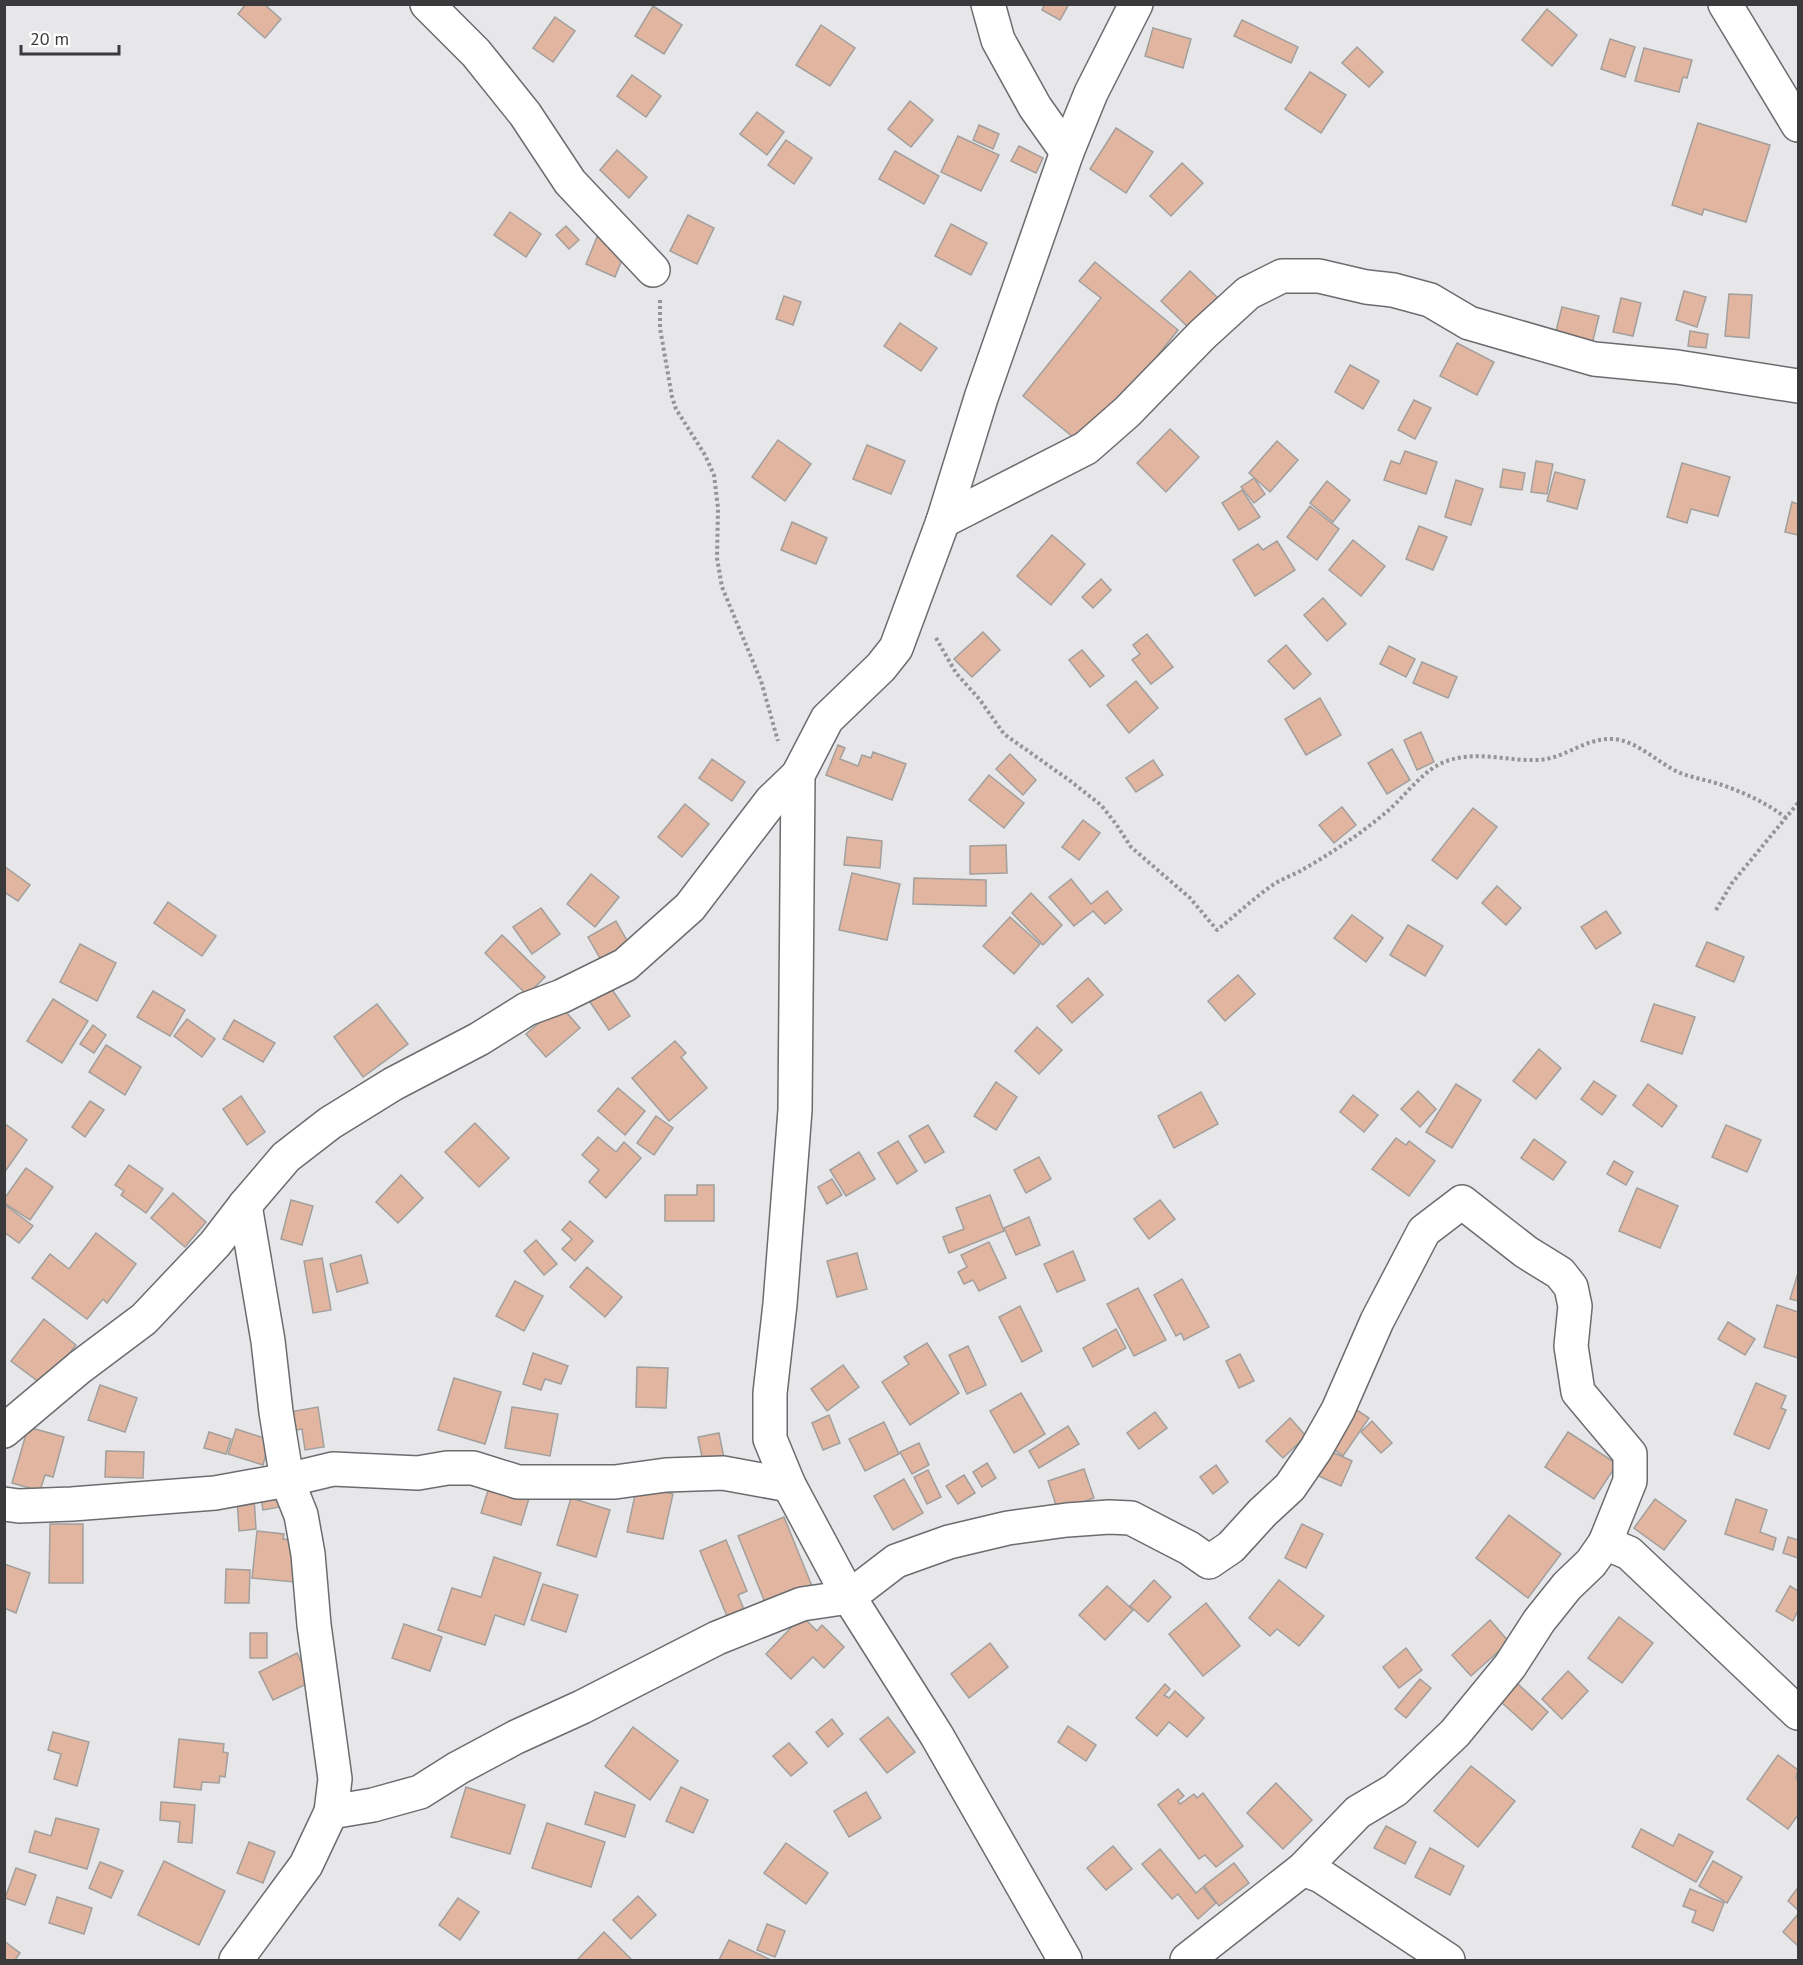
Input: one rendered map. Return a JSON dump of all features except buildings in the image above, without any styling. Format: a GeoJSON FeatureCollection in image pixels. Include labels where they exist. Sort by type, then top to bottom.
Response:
{"type":"FeatureCollection","features":[{"type":"Feature","properties":{"kind":"street"},"geometry":{"type":"LineString","coordinates":[[427,4],[476,53],[525,114],[570,182],[653,270]]}},
{"type":"Feature","properties":{"kind":"street"},"geometry":{"type":"LineString","coordinates":[[988,4],[998,40],[1035,107],[1067,152]]}},
{"type":"Feature","properties":{"kind":"street"},"geometry":{"type":"LineString","coordinates":[[4,1431],[80,1367],[144,1319],[215,1244],[286,1157],[330,1123],[393,1084],[479,1039],[527,1009],[562,996],[625,965],[690,907],[771,801],[798,775],[826,719],[881,668],[896,648],[943,521],[981,398],[1067,152],[1090,93],[1136,4]]}},
{"type":"Feature","properties":{"kind":"street"},"geometry":{"type":"LineString","coordinates":[[1725,4],[1798,125]]}},
{"type":"Feature","properties":{"kind":"street"},"geometry":{"type":"LineString","coordinates":[[943,521],[1086,448],[1127,412],[1202,335],[1248,293],[1282,276],[1318,276],[1365,287],[1393,290],[1430,300],[1469,323],[1594,359],[1677,367],[1798,386]]}},
{"type":"Feature","properties":{"kind":"street"},"geometry":{"type":"LineString","coordinates":[[798,775],[795,1110],[780,1304],[770,1393],[770,1439],[789,1485],[849,1597],[937,1736],[1065,1960]]}},
{"type":"Feature","properties":{"kind":"street"},"geometry":{"type":"LineString","coordinates":[[331,1812],[374,1805],[420,1792],[458,1768],[516,1737],[582,1707],[717,1638],[802,1604],[849,1597],[896,1561],[949,1542],[1008,1528],[1067,1520],[1131,1518],[1189,1548],[1209,1562],[1231,1547],[1290,1487],[1316,1449],[1338,1410],[1377,1321],[1424,1231],[1462,1202],[1526,1252],[1560,1273],[1571,1287],[1575,1306],[1571,1346],[1578,1392],[1630,1454],[1630,1481],[1605,1543],[1592,1563],[1552,1603],[1510,1666],[1455,1733],[1395,1790],[1358,1812],[1303,1869],[1186,1960]]}},
{"type":"Feature","properties":{"kind":"street"},"geometry":{"type":"LineString","coordinates":[[236,1960],[306,1865],[331,1812],[335,1779],[308,1554],[301,1515],[287,1480],[266,1330],[245,1205]]}},
{"type":"Feature","properties":{"kind":"street"},"geometry":{"type":"LineString","coordinates":[[4,1504],[19,1506],[72,1504],[215,1493],[333,1469],[418,1473],[473,1468],[518,1482],[615,1482],[666,1475],[723,1473],[789,1485]]}},
{"type":"Feature","properties":{"kind":"street"},"geometry":{"type":"LineString","coordinates":[[1605,1543],[1629,1553],[1798,1713]]}},
{"type":"Feature","properties":{"kind":"street"},"geometry":{"type":"LineString","coordinates":[[1303,1869],[1321,1876],[1448,1960]]}},
{"type":"Feature","properties":{"kind":"path"},"geometry":{"type":"LineString","coordinates":[[653,270],[660,295],[660,328],[675,410],[705,455],[714,475],[718,508],[717,558],[722,587],[761,681],[783,760],[798,775]]}},
{"type":"Feature","properties":{"kind":"path"},"geometry":{"type":"LineString","coordinates":[[914,596],[956,673],[980,700],[1004,734],[1101,805],[1131,847],[1190,898],[1217,930],[1275,883],[1300,871],[1352,838],[1386,813],[1410,788],[1438,765],[1451,759],[1478,756],[1536,760],[1554,758],[1574,747],[1595,741],[1615,739],[1631,745],[1678,772],[1752,797],[1786,818]]}},
{"type":"Feature","properties":{"kind":"path"},"geometry":{"type":"LineString","coordinates":[[1716,910],[1732,883],[1798,803]]}}]}
